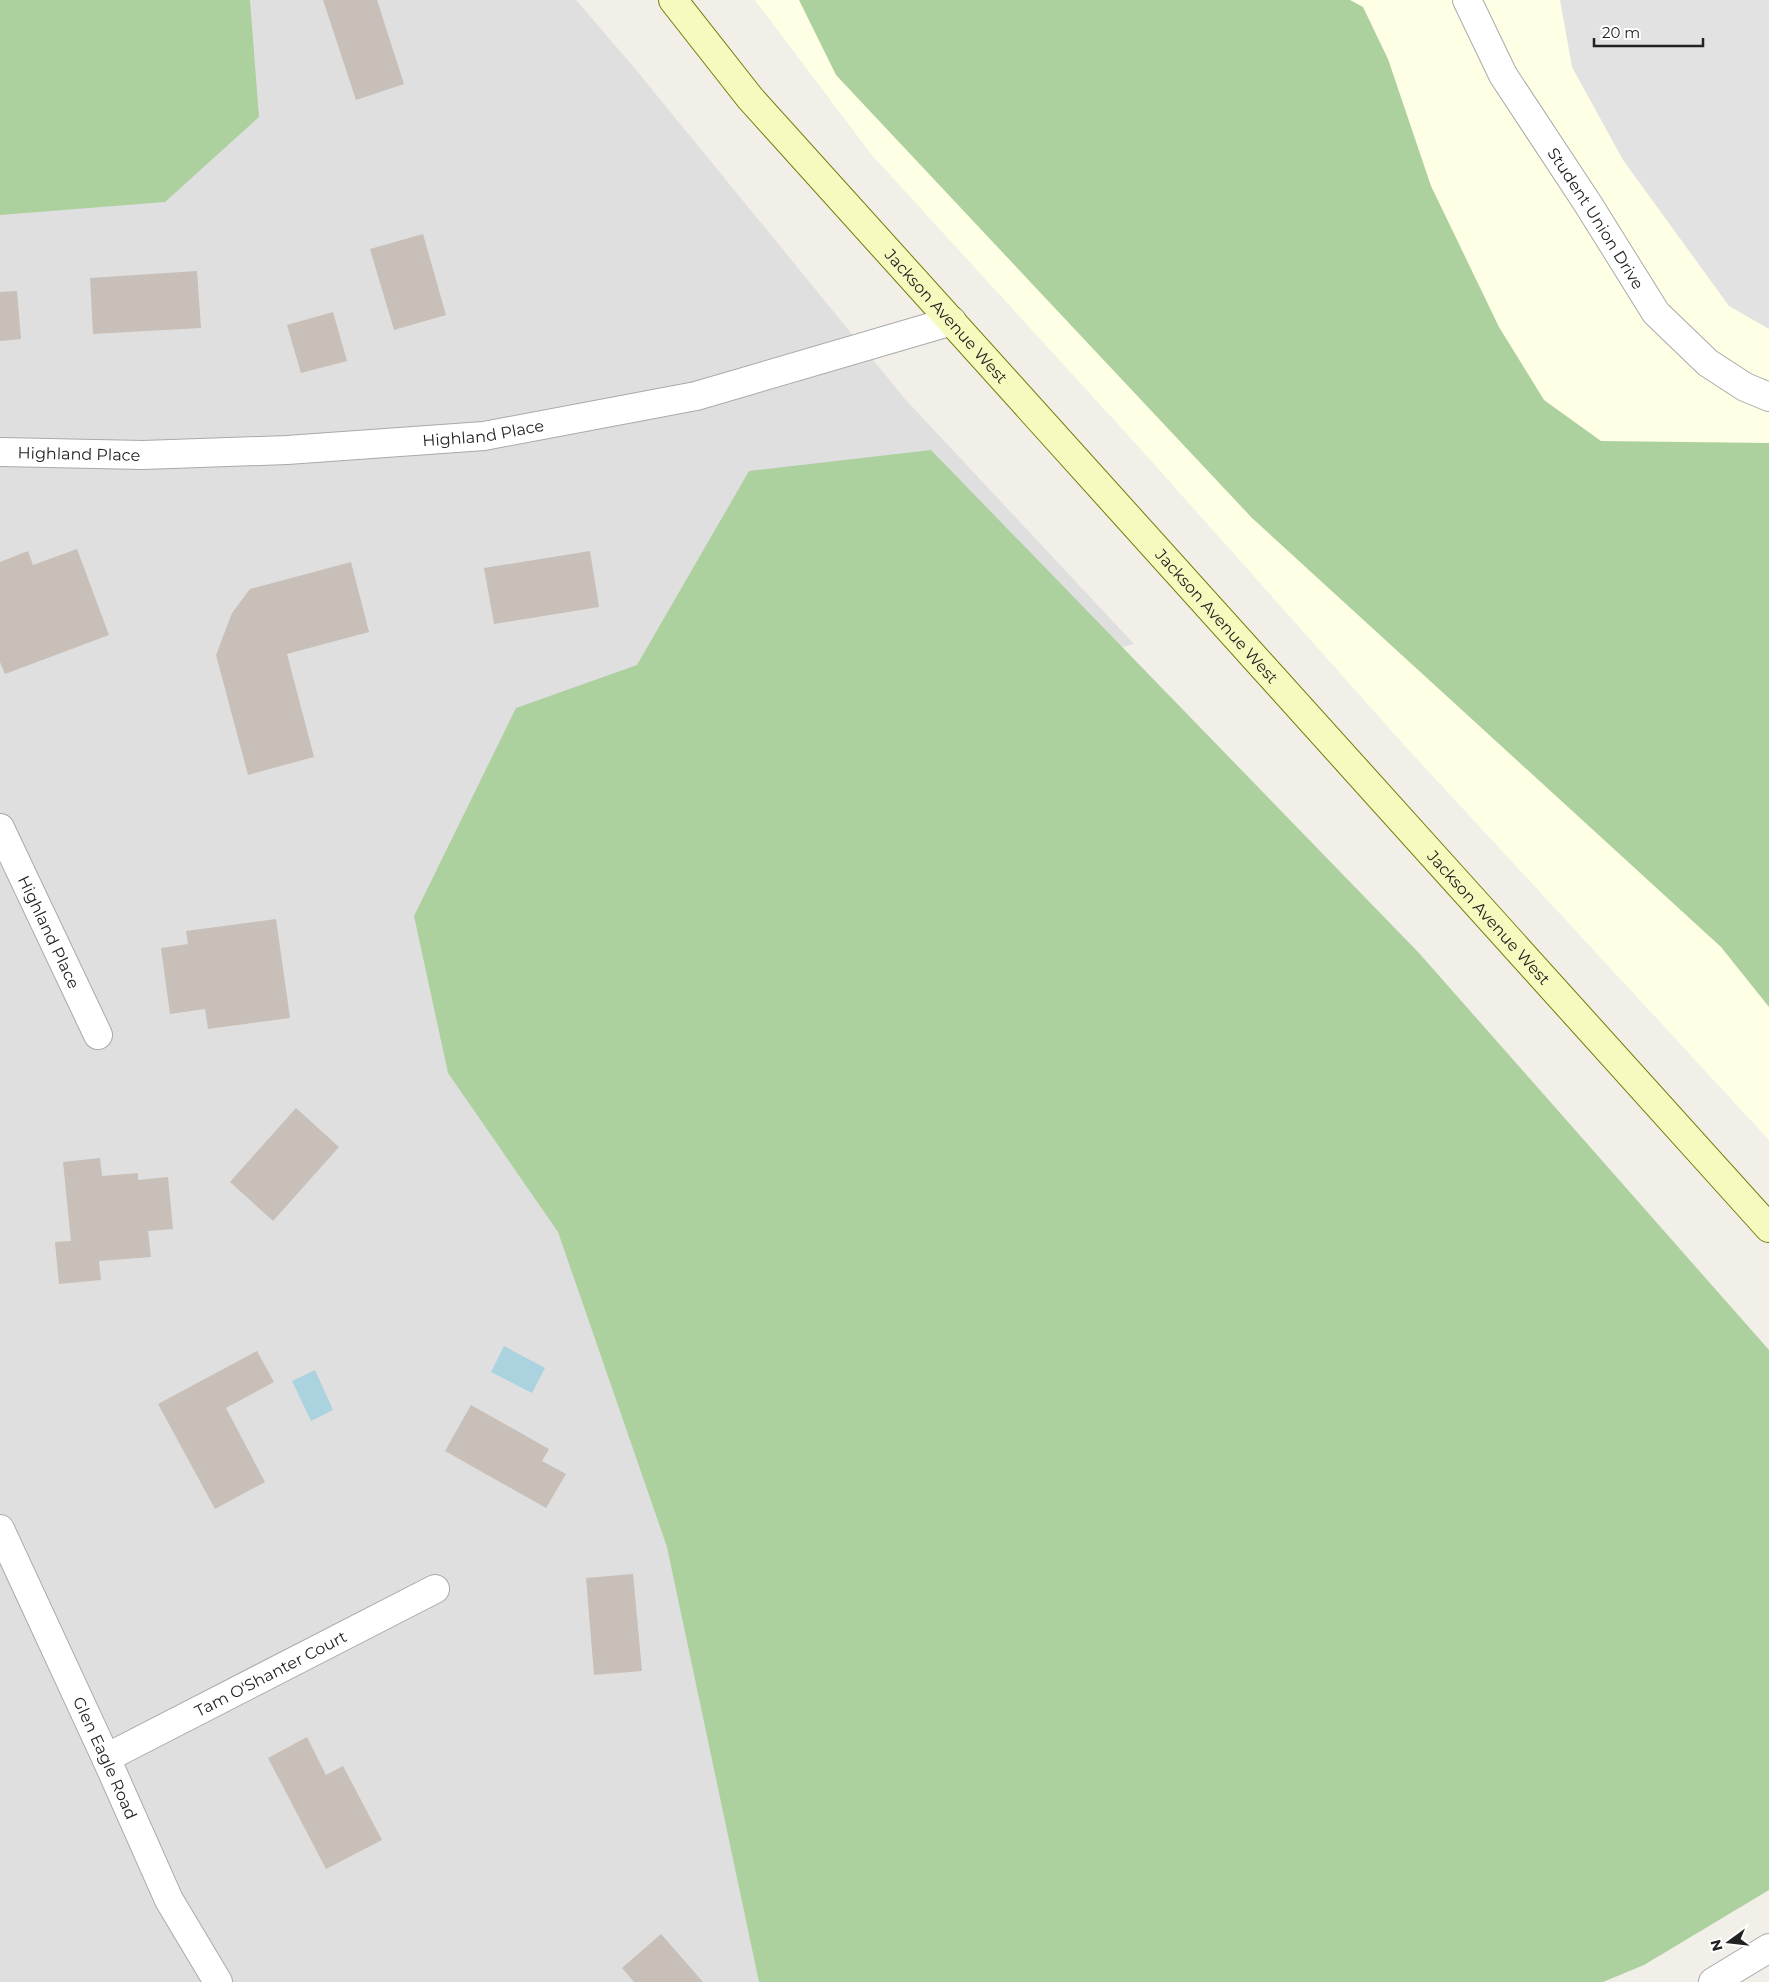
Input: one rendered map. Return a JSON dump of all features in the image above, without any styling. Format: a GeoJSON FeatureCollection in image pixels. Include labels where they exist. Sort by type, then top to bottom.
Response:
{"type":"FeatureCollection","features":[{"type":"Feature","properties":{"kind":"main road","name":"Jackson Avenue West"},"geometry":{"type":"LineString","coordinates":[[673,0],[750,98],[1769,1228]]}},
{"type":"Feature","properties":{"kind":"street","name":"Student Union Drive"},"geometry":{"type":"LineString","coordinates":[[1467,0],[1503,75],[1588,204],[1656,313],[1708,362],[1745,387],[1769,397]]}},
{"type":"Feature","properties":{"kind":"street","name":"Highland Place"},"geometry":{"type":"LineString","coordinates":[[0,452],[143,455],[287,450],[484,436],[696,396],[952,321]]}},
{"type":"Feature","properties":{"kind":"street","name":"Highland Place"},"geometry":{"type":"LineString","coordinates":[[0,828],[98,1034]]}},
{"type":"Feature","properties":{"kind":"street","name":"Glen Eagle Road"},"geometry":{"type":"LineString","coordinates":[[0,1529],[106,1758],[169,1900],[218,1982]]}},
{"type":"Feature","properties":{"kind":"street","name":"Tam O'Shanter Court"},"geometry":{"type":"LineString","coordinates":[[106,1758],[435,1589]]}},
{"type":"Feature","properties":{"kind":"street"},"geometry":{"type":"LineString","coordinates":[[1713,1982],[1769,1948]]}},
{"type":"Feature","properties":{"kind":"shaded area"},"geometry":{"type":"Polygon","coordinates":[[[0,0],[576,0],[632,65],[905,399],[1134,644],[544,816],[938,1982],[0,1982],[0,0]]]}},
{"type":"Feature","properties":{"kind":"shaded area"},"geometry":{"type":"Polygon","coordinates":[[[755,0],[1769,0],[1769,1140],[1405,746],[1137,445],[871,154],[755,0]]]}},
{"type":"Feature","properties":{"kind":"shaded area"},"geometry":{"type":"Polygon","coordinates":[[[1560,0],[1769,0],[1769,329],[1729,306],[1623,160],[1572,67],[1560,0]]]}},
{"type":"Feature","properties":{"kind":"green space"},"geometry":{"type":"Polygon","coordinates":[[[0,0],[250,0],[259,117],[165,202],[0,215],[0,0]]]}},
{"type":"Feature","properties":{"kind":"green space"},"geometry":{"type":"Polygon","coordinates":[[[799,0],[1350,0],[1363,7],[1388,59],[1431,186],[1499,327],[1544,400],[1601,441],[1769,443],[1769,1007],[1721,947],[1252,518],[836,75],[799,0]]]}},
{"type":"Feature","properties":{"kind":"green space"},"geometry":{"type":"Polygon","coordinates":[[[931,450],[1419,953],[1769,1350],[1769,1890],[1644,1965],[1603,1982],[759,1982],[667,1547],[558,1232],[448,1073],[414,916],[516,708],[637,665],[749,471],[931,450]]]}},
{"type":"Feature","properties":{"kind":"water"},"geometry":{"type":"Polygon","coordinates":[[[504,1346],[545,1368],[532,1393],[491,1372],[504,1346]]]}},
{"type":"Feature","properties":{"kind":"water"},"geometry":{"type":"Polygon","coordinates":[[[315,1370],[333,1410],[311,1421],[292,1381],[315,1370]]]}},
{"type":"Feature","properties":{"kind":"building"},"geometry":{"type":"Polygon","coordinates":[[[323,0],[377,0],[404,84],[356,100],[323,0]]]}},
{"type":"Feature","properties":{"kind":"building"},"geometry":{"type":"Polygon","coordinates":[[[423,234],[446,315],[394,330],[370,249],[423,234]]]}},
{"type":"Feature","properties":{"kind":"building"},"geometry":{"type":"Polygon","coordinates":[[[197,271],[201,328],[93,334],[90,278],[197,271]]]}},
{"type":"Feature","properties":{"kind":"building"},"geometry":{"type":"Polygon","coordinates":[[[17,291],[21,339],[0,341],[0,292],[17,291]]]}},
{"type":"Feature","properties":{"kind":"building"},"geometry":{"type":"Polygon","coordinates":[[[333,312],[347,361],[301,373],[287,325],[333,312]]]}},
{"type":"Feature","properties":{"kind":"building"},"geometry":{"type":"Polygon","coordinates":[[[77,549],[109,635],[5,674],[0,662],[0,562],[28,551],[33,565],[77,549]]]}},
{"type":"Feature","properties":{"kind":"building"},"geometry":{"type":"Polygon","coordinates":[[[590,551],[599,607],[494,624],[484,568],[590,551]]]}},
{"type":"Feature","properties":{"kind":"building"},"geometry":{"type":"Polygon","coordinates":[[[351,562],[369,632],[287,654],[314,757],[248,775],[216,655],[232,613],[250,589],[351,562]]]}},
{"type":"Feature","properties":{"kind":"building"},"geometry":{"type":"Polygon","coordinates":[[[276,919],[290,1018],[208,1029],[205,1009],[170,1014],[161,948],[188,944],[186,931],[276,919]]]}},
{"type":"Feature","properties":{"kind":"building"},"geometry":{"type":"Polygon","coordinates":[[[296,1108],[339,1147],[273,1221],[230,1182],[296,1108]]]}},
{"type":"Feature","properties":{"kind":"building"},"geometry":{"type":"Polygon","coordinates":[[[100,1158],[102,1176],[138,1173],[138,1180],[168,1177],[173,1229],[148,1231],[151,1257],[99,1261],[101,1280],[59,1284],[55,1242],[71,1241],[63,1162],[100,1158]]]}},
{"type":"Feature","properties":{"kind":"building"},"geometry":{"type":"Polygon","coordinates":[[[257,1351],[274,1382],[226,1408],[265,1482],[215,1509],[158,1404],[257,1351]]]}},
{"type":"Feature","properties":{"kind":"building"},"geometry":{"type":"Polygon","coordinates":[[[471,1405],[549,1449],[542,1461],[566,1474],[546,1508],[445,1451],[471,1405]]]}},
{"type":"Feature","properties":{"kind":"building"},"geometry":{"type":"Polygon","coordinates":[[[633,1574],[642,1671],[594,1675],[586,1578],[633,1574]]]}},
{"type":"Feature","properties":{"kind":"building"},"geometry":{"type":"Polygon","coordinates":[[[307,1737],[326,1775],[343,1766],[382,1840],[326,1869],[268,1758],[307,1737]]]}},
{"type":"Feature","properties":{"kind":"building"},"geometry":{"type":"Polygon","coordinates":[[[661,1934],[703,1982],[634,1982],[622,1968],[661,1934]]]}}]}
